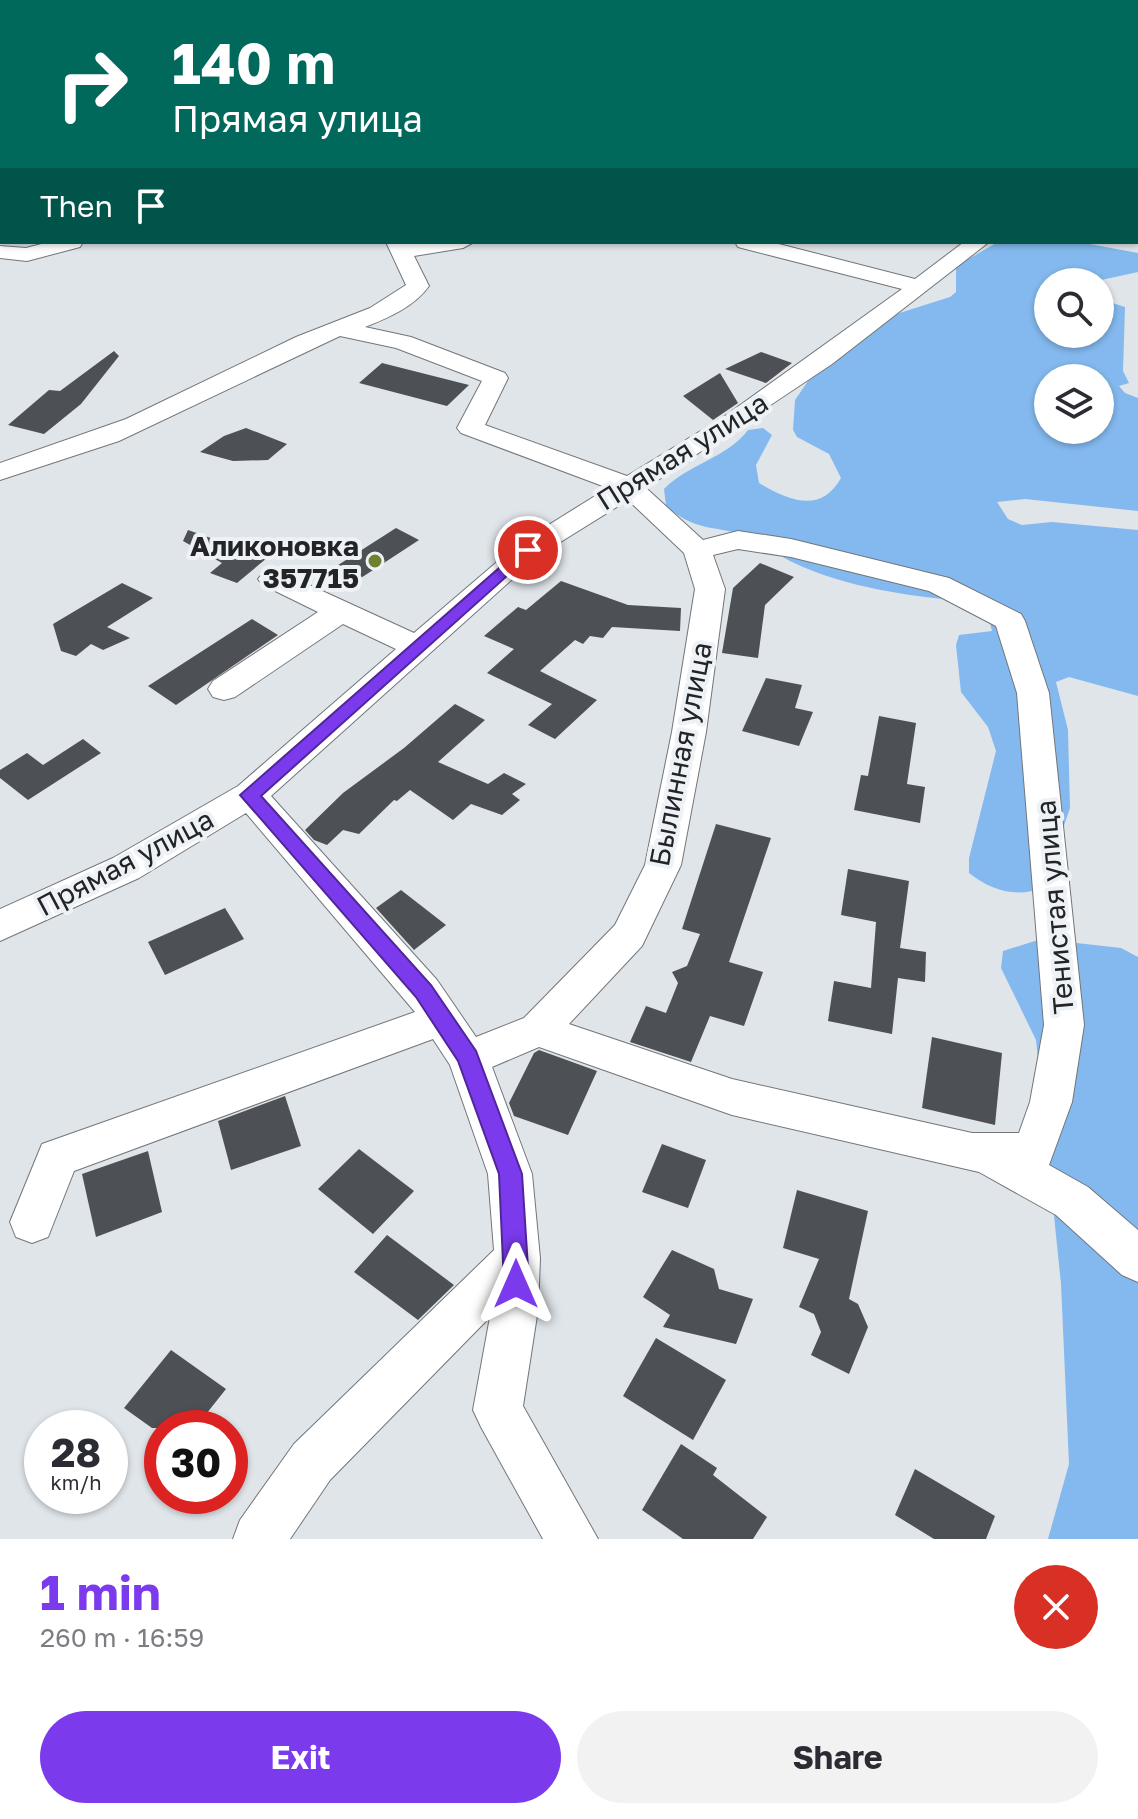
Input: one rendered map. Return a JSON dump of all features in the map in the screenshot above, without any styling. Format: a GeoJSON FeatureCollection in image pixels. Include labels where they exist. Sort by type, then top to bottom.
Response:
{"type":"FeatureCollection","features":[{"type":"Feature","properties":{"kind":"street"},"geometry":{"type":"LineString","coordinates":[[0,252],[27,255],[65,244]]}},
{"type":"Feature","properties":{"kind":"street"},"geometry":{"type":"LineString","coordinates":[[0,472],[107,436],[340,329],[381,314],[418,286],[399,246],[431,244]]}},
{"type":"Feature","properties":{"kind":"street"},"geometry":{"type":"LineString","coordinates":[[754,244],[917,286]]}},
{"type":"Feature","properties":{"kind":"street","name":"Прямая улица"},"geometry":{"type":"LineString","coordinates":[[0,926],[126,868],[250,795],[415,646],[528,550],[630,487],[823,359],[975,244]]}},
{"type":"Feature","properties":{"kind":"street"},"geometry":{"type":"LineString","coordinates":[[340,329],[403,342],[496,378],[481,413],[470,428],[630,487]]}},
{"type":"Feature","properties":{"kind":"street","name":"Былинная улица"},"geometry":{"type":"LineString","coordinates":[[468,1058],[538,1030],[629,935],[663,865],[689,732],[710,589],[697,550],[630,487]]}},
{"type":"Feature","properties":{"kind":"street","name":"Тенистая улица"},"geometry":{"type":"LineString","coordinates":[[538,1030],[732,1097],[985,1152],[1033,1153],[1051,1102],[1064,1025],[1033,693],[1010,621],[939,584],[791,548],[738,540],[697,550]]}},
{"type":"Feature","properties":{"kind":"street"},"geometry":{"type":"LineString","coordinates":[[273,579],[415,646]]}},
{"type":"Feature","properties":{"kind":"street"},"geometry":{"type":"LineString","coordinates":[[224,689],[341,611]]}},
{"type":"Feature","properties":{"kind":"street"},"geometry":{"type":"LineString","coordinates":[[250,795],[423,991],[468,1058],[510,1174],[517,1258],[515,1309],[498,1410],[572,1539]]}},
{"type":"Feature","properties":{"kind":"street"},"geometry":{"type":"LineString","coordinates":[[32,1222],[57,1158],[442,1019]]}},
{"type":"Feature","properties":{"kind":"street"},"geometry":{"type":"LineString","coordinates":[[985,1152],[1072,1201],[1138,1260]]}},
{"type":"Feature","properties":{"kind":"street"},"geometry":{"type":"LineString","coordinates":[[259,1539],[312,1462],[517,1258]]}},
{"type":"Feature","properties":{"kind":"shaded area"},"geometry":{"type":"Polygon","coordinates":[[[994,244],[1090,244],[1138,253],[1138,272],[1114,277],[1114,268],[1034,268],[1034,348],[1114,348],[1114,303],[1125,307],[1123,371],[1129,383],[1119,386],[1125,393],[1138,398],[1138,511],[1025,499],[997,502],[1008,519],[1022,525],[1052,522],[1138,530],[1138,696],[1069,677],[1056,682],[1068,730],[1070,808],[1043,887],[1034,891],[1004,891],[969,873],[969,858],[996,751],[988,727],[961,692],[956,645],[959,635],[992,631],[989,619],[970,601],[880,590],[813,571],[787,560],[756,539],[689,521],[666,506],[664,489],[674,480],[729,448],[748,430],[763,428],[772,435],[756,465],[759,483],[793,499],[804,501],[824,496],[841,478],[829,454],[797,437],[793,430],[795,400],[808,381],[890,316],[950,297],[956,292],[956,266],[994,244]]]}},
{"type":"Feature","properties":{"kind":"shaded area"},"geometry":{"type":"Polygon","coordinates":[[[1041,939],[1121,948],[1138,957],[1138,1539],[1048,1539],[1069,1464],[1061,1284],[1036,1040],[1001,968],[1003,951],[1041,939]]]}},
{"type":"Feature","properties":{"kind":"building"},"geometry":{"type":"Polygon","coordinates":[[[114,351],[119,356],[81,404],[44,434],[8,425],[49,390],[60,391],[114,351]]]}},
{"type":"Feature","properties":{"kind":"building"},"geometry":{"type":"Polygon","coordinates":[[[761,352],[792,363],[766,383],[725,369],[761,352]]]}},
{"type":"Feature","properties":{"kind":"building"},"geometry":{"type":"Polygon","coordinates":[[[382,363],[469,385],[447,406],[359,383],[382,363]]]}},
{"type":"Feature","properties":{"kind":"building"},"geometry":{"type":"Polygon","coordinates":[[[720,373],[738,403],[713,420],[683,396],[720,373]]]}},
{"type":"Feature","properties":{"kind":"building"},"geometry":{"type":"Polygon","coordinates":[[[246,428],[287,444],[268,460],[233,461],[200,452],[224,436],[246,428]]]}},
{"type":"Feature","properties":{"kind":"building"},"geometry":{"type":"Polygon","coordinates":[[[396,528],[419,540],[344,589],[321,576],[396,528]]]}},
{"type":"Feature","properties":{"kind":"building"},"geometry":{"type":"Polygon","coordinates":[[[188,530],[267,558],[237,583],[210,573],[222,563],[183,541],[188,530]]]}},
{"type":"Feature","properties":{"kind":"building"},"geometry":{"type":"Polygon","coordinates":[[[760,563],[794,577],[765,605],[758,658],[722,653],[733,588],[760,563]]]}},
{"type":"Feature","properties":{"kind":"building"},"geometry":{"type":"Polygon","coordinates":[[[561,581],[628,605],[681,608],[680,631],[612,627],[603,638],[590,636],[583,644],[575,640],[540,671],[597,700],[555,739],[528,725],[552,704],[487,673],[514,649],[484,636],[518,607],[526,610],[561,581]]]}},
{"type":"Feature","properties":{"kind":"building"},"geometry":{"type":"Polygon","coordinates":[[[122,583],[153,598],[107,627],[130,638],[103,650],[91,644],[76,656],[61,651],[53,624],[122,583]]]}},
{"type":"Feature","properties":{"kind":"building"},"geometry":{"type":"Polygon","coordinates":[[[252,619],[278,635],[176,705],[148,686],[252,619]]]}},
{"type":"Feature","properties":{"kind":"building"},"geometry":{"type":"Polygon","coordinates":[[[766,678],[802,685],[795,708],[813,712],[799,746],[742,731],[766,678]]]}},
{"type":"Feature","properties":{"kind":"building"},"geometry":{"type":"Polygon","coordinates":[[[455,704],[485,720],[438,762],[488,784],[504,773],[526,784],[512,794],[520,800],[502,815],[471,804],[453,820],[410,790],[397,801],[394,800],[359,834],[343,830],[327,845],[314,840],[305,830],[343,793],[404,748],[455,704]]]}},
{"type":"Feature","properties":{"kind":"building"},"geometry":{"type":"Polygon","coordinates":[[[879,716],[916,723],[907,784],[925,787],[920,823],[854,810],[861,775],[868,776],[879,716]]]}},
{"type":"Feature","properties":{"kind":"building"},"geometry":{"type":"Polygon","coordinates":[[[83,739],[101,753],[28,800],[0,778],[0,770],[27,753],[43,765],[83,739]]]}},
{"type":"Feature","properties":{"kind":"building"},"geometry":{"type":"Polygon","coordinates":[[[716,824],[771,838],[729,962],[763,972],[744,1026],[710,1016],[691,1062],[630,1042],[646,1006],[666,1013],[678,983],[672,972],[687,966],[700,934],[682,929],[716,824]]]}},
{"type":"Feature","properties":{"kind":"building"},"geometry":{"type":"Polygon","coordinates":[[[848,869],[909,881],[900,948],[926,952],[925,982],[898,978],[892,1034],[828,1021],[834,981],[871,988],[876,922],[841,915],[848,869]]]}},
{"type":"Feature","properties":{"kind":"building"},"geometry":{"type":"Polygon","coordinates":[[[401,890],[446,925],[414,950],[376,908],[401,890]]]}},
{"type":"Feature","properties":{"kind":"building"},"geometry":{"type":"Polygon","coordinates":[[[225,908],[244,939],[165,975],[148,942],[225,908]]]}},
{"type":"Feature","properties":{"kind":"building"},"geometry":{"type":"Polygon","coordinates":[[[932,1037],[1002,1053],[995,1125],[922,1108],[932,1037]]]}},
{"type":"Feature","properties":{"kind":"building"},"geometry":{"type":"Polygon","coordinates":[[[539,1050],[597,1071],[568,1135],[514,1116],[509,1103],[534,1053],[539,1050]]]}},
{"type":"Feature","properties":{"kind":"building"},"geometry":{"type":"Polygon","coordinates":[[[285,1096],[301,1146],[231,1170],[218,1121],[285,1096]]]}},
{"type":"Feature","properties":{"kind":"building"},"geometry":{"type":"Polygon","coordinates":[[[662,1144],[706,1160],[688,1208],[642,1192],[662,1144]]]}},
{"type":"Feature","properties":{"kind":"building"},"geometry":{"type":"Polygon","coordinates":[[[359,1149],[414,1191],[373,1234],[318,1189],[359,1149]]]}},
{"type":"Feature","properties":{"kind":"building"},"geometry":{"type":"Polygon","coordinates":[[[148,1151],[162,1212],[96,1237],[82,1174],[148,1151]]]}},
{"type":"Feature","properties":{"kind":"building"},"geometry":{"type":"Polygon","coordinates":[[[797,1190],[868,1211],[849,1299],[858,1304],[868,1327],[849,1374],[811,1355],[821,1332],[814,1314],[799,1307],[819,1259],[783,1248],[797,1190]]]}},
{"type":"Feature","properties":{"kind":"building"},"geometry":{"type":"Polygon","coordinates":[[[387,1235],[454,1285],[418,1320],[354,1272],[387,1235]]]}},
{"type":"Feature","properties":{"kind":"building"},"geometry":{"type":"Polygon","coordinates":[[[672,1250],[714,1269],[719,1289],[753,1299],[736,1344],[663,1327],[670,1315],[643,1297],[672,1250]]]}},
{"type":"Feature","properties":{"kind":"building"},"geometry":{"type":"Polygon","coordinates":[[[656,1338],[726,1380],[693,1440],[623,1396],[656,1338]]]}},
{"type":"Feature","properties":{"kind":"building"},"geometry":{"type":"Polygon","coordinates":[[[171,1350],[226,1389],[209,1410],[144,1410],[144,1422],[124,1408],[171,1350]]]}},
{"type":"Feature","properties":{"kind":"building"},"geometry":{"type":"Polygon","coordinates":[[[681,1444],[717,1468],[713,1475],[767,1517],[753,1539],[683,1539],[642,1510],[681,1444]]]}},
{"type":"Feature","properties":{"kind":"building"},"geometry":{"type":"Polygon","coordinates":[[[915,1469],[995,1516],[986,1539],[934,1539],[895,1515],[915,1469]]]}},
{"type":"Feature","properties":{"kind":"place","name":"Аликоновка 357715"},"geometry":{"type":"Point","coordinates":[375,561]}},
{"type":"Feature","properties":{"kind":"route"},"geometry":{"type":"LineString","coordinates":[[516,1284],[517,1258],[510,1174],[468,1058],[423,991],[250,795],[415,646],[528,550]]}}]}
